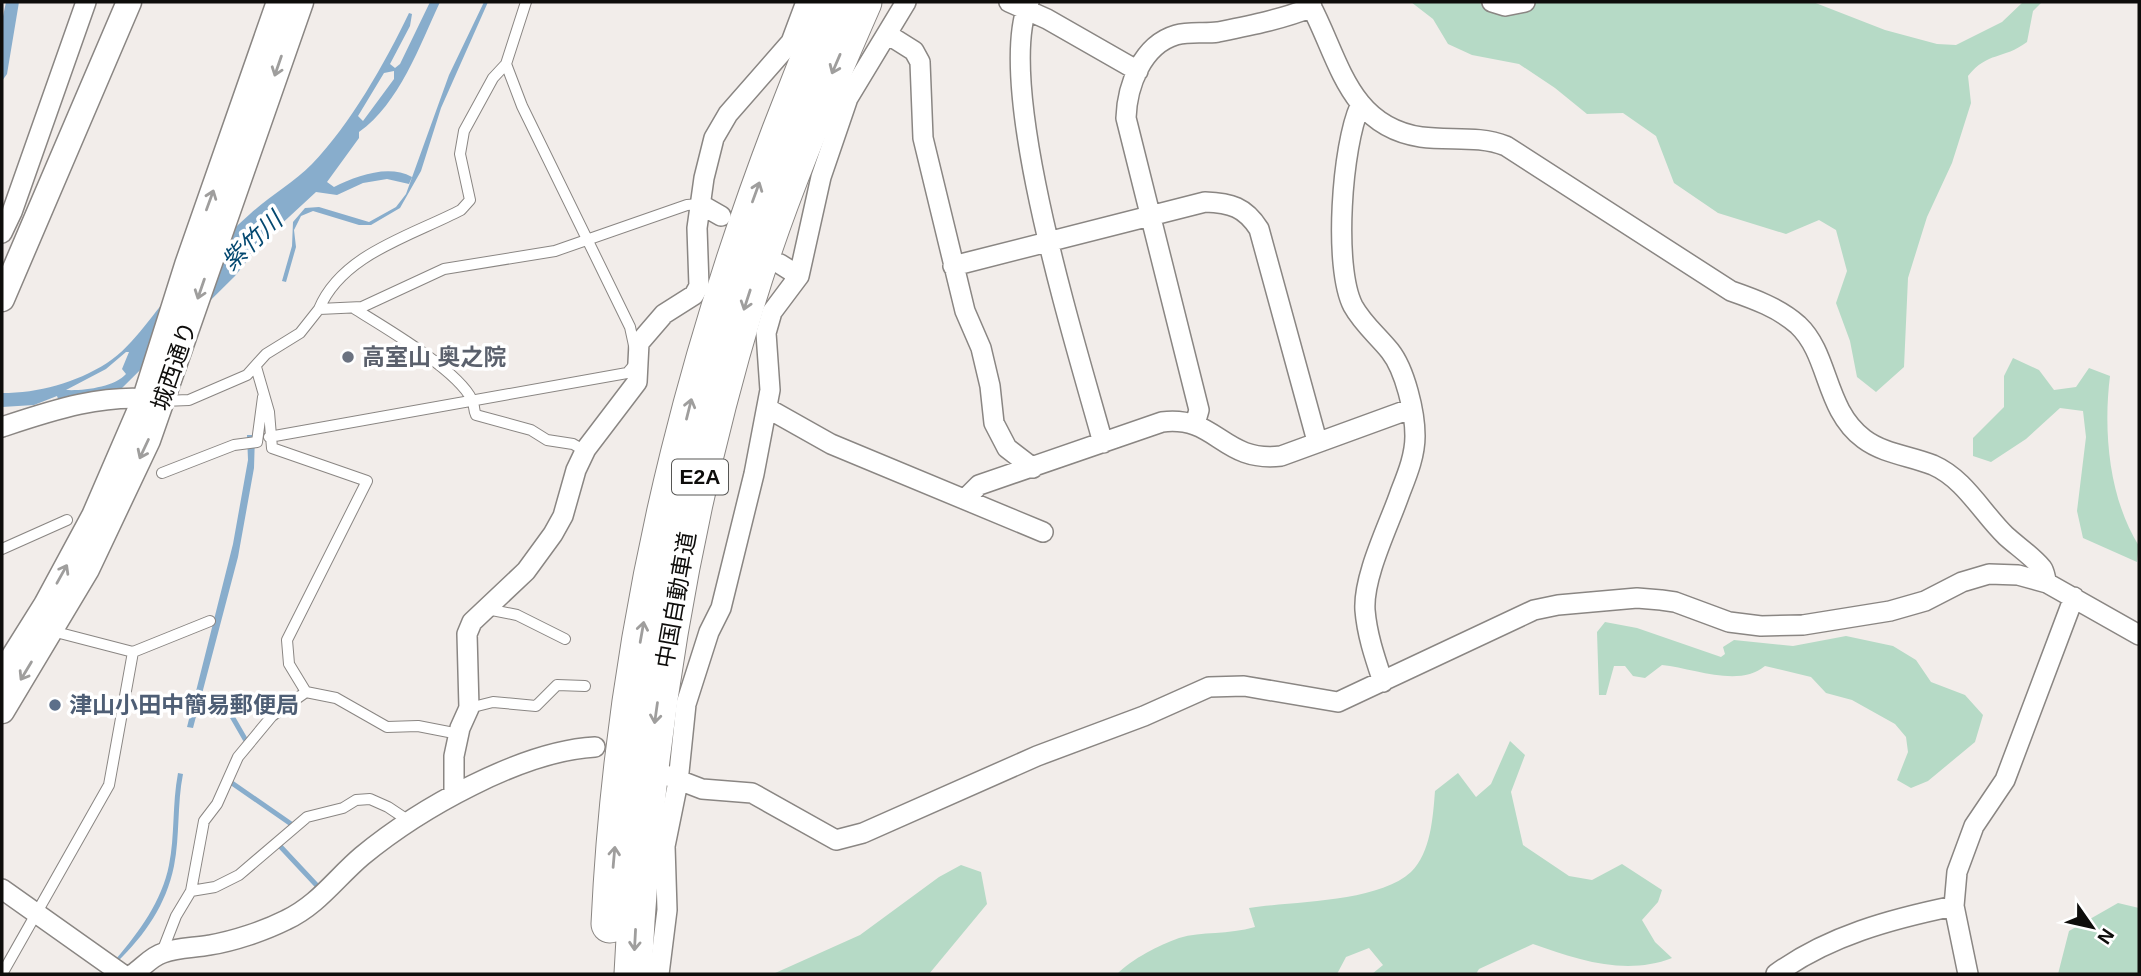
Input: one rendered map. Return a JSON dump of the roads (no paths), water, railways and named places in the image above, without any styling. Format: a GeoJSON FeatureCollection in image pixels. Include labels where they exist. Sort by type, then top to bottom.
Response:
{"type":"FeatureCollection","features":[{"type":"Feature","properties":{"kind":"highway","name":"中国自動車道"},"geometry":{"type":"LineString","coordinates":[[608,974],[613,866],[633,680],[669,492],[723,291],[761,177],[833,2]]}},
{"type":"Feature","properties":{"kind":"highway","name":"中国自動車道"},"geometry":{"type":"LineString","coordinates":[[633,974],[646,787],[675,595],[697,488],[747,300],[813,120],[863,2]]}},
{"type":"Feature","properties":{"kind":"street"},"geometry":{"type":"LineString","coordinates":[[2,233],[12,212],[86,2]]}},
{"type":"Feature","properties":{"kind":"street"},"geometry":{"type":"LineString","coordinates":[[2,299],[129,2]]}},
{"type":"Feature","properties":{"kind":"street","name":"城西通り"},"geometry":{"type":"LineString","coordinates":[[153,399],[155,365],[279,2]]}},
{"type":"Feature","properties":{"kind":"street","name":"城西通り"},"geometry":{"type":"LineString","coordinates":[[2,711],[94,516],[184,339],[301,2]]}},
{"type":"Feature","properties":{"kind":"street"},"geometry":{"type":"LineString","coordinates":[[454,793],[454,756],[469,709],[467,634],[472,622],[526,571],[553,534],[563,516],[576,470],[585,451],[638,383],[639,343],[664,314],[694,295],[699,286],[697,228],[715,138],[728,114],[791,42],[806,2]]}},
{"type":"Feature","properties":{"kind":"street"},"geometry":{"type":"LineString","coordinates":[[659,974],[667,910],[665,846],[671,778],[687,704],[709,632],[721,608],[767,408],[770,390],[766,333],[772,313],[799,276],[835,129],[865,65],[906,2]]}},
{"type":"Feature","properties":{"kind":"street"},"geometry":{"type":"LineString","coordinates":[[1492,2],[1505,6],[1525,2]]}},
{"type":"Feature","properties":{"kind":"street"},"geometry":{"type":"LineString","coordinates":[[1195,424],[1199,410],[1126,118],[1127,98],[1149,52],[1175,36],[1219,32],[1310,4],[1360,106],[1376,120],[1417,136],[1487,138],[1506,146],[1731,291],[1783,314],[1799,326],[1814,349],[1835,404],[1846,422],[1865,440],[1935,466],[1957,481],[2004,534],[2043,570],[2047,583]]}},
{"type":"Feature","properties":{"kind":"street"},"geometry":{"type":"LineString","coordinates":[[1021,5],[1138,71]]}},
{"type":"Feature","properties":{"kind":"street"},"geometry":{"type":"LineString","coordinates":[[1021,5],[1023,99],[1049,242],[1103,443]]}},
{"type":"Feature","properties":{"kind":"street"},"geometry":{"type":"LineString","coordinates":[[887,34],[914,51],[920,62],[923,138],[965,311],[981,348],[999,436],[1007,447],[1033,468]]}},
{"type":"Feature","properties":{"kind":"street"},"geometry":{"type":"LineString","coordinates":[[1360,106],[1353,121],[1341,208],[1344,268],[1352,303],[1364,323],[1401,367],[1415,436],[1412,458],[1369,584],[1365,607],[1370,644],[1383,682]]}},
{"type":"Feature","properties":{"kind":"street"},"geometry":{"type":"LineString","coordinates":[[953,265],[1205,202],[1230,203],[1249,213],[1259,229],[1317,441]]}},
{"type":"Feature","properties":{"kind":"street"},"geometry":{"type":"LineString","coordinates":[[701,204],[721,216]]}},
{"type":"Feature","properties":{"kind":"street"},"geometry":{"type":"LineString","coordinates":[[780,264],[799,276]]}},
{"type":"Feature","properties":{"kind":"street"},"geometry":{"type":"LineString","coordinates":[[2,428],[55,411],[117,399],[153,399]]}},
{"type":"Feature","properties":{"kind":"street"},"geometry":{"type":"LineString","coordinates":[[767,408],[831,444],[1043,532]]}},
{"type":"Feature","properties":{"kind":"street"},"geometry":{"type":"LineString","coordinates":[[966,498],[979,485],[1162,422],[1181,420],[1195,424],[1241,454],[1261,459],[1281,456],[1410,409]]}},
{"type":"Feature","properties":{"kind":"street"},"geometry":{"type":"LineString","coordinates":[[671,778],[702,789],[752,793],[836,840],[863,833],[1037,756],[1144,716],[1209,687],[1244,686],[1338,702],[1534,610],[1558,605],[1649,599],[1675,602],[1729,622],[1761,626],[1803,625],[1890,611],[1925,601],[1962,582],[1989,574],[2018,576],[2047,583],[2139,635]]}},
{"type":"Feature","properties":{"kind":"street"},"geometry":{"type":"LineString","coordinates":[[1968,974],[1954,906],[1957,872],[1965,842],[2005,780],[2074,597]]}},
{"type":"Feature","properties":{"kind":"street","name":"城西通り"},"geometry":{"type":"LineString","coordinates":[[2,674],[42,627]]}},
{"type":"Feature","properties":{"kind":"street"},"geometry":{"type":"LineString","coordinates":[[133,974],[162,953],[213,945],[284,921],[314,904],[359,858],[409,821],[454,793],[538,759],[572,748],[595,747]]}},
{"type":"Feature","properties":{"kind":"street"},"geometry":{"type":"LineString","coordinates":[[2,889],[122,974]]}},
{"type":"Feature","properties":{"kind":"street"},"geometry":{"type":"LineString","coordinates":[[1776,974],[1824,944],[1865,929],[1954,906]]}},
{"type":"Feature","properties":{"kind":"lane"},"geometry":{"type":"LineString","coordinates":[[153,399],[189,400],[247,375],[266,354],[300,333],[319,309],[330,289],[346,271],[372,253],[461,211],[470,200],[460,154],[464,131],[493,78],[506,64],[526,2]]}},
{"type":"Feature","properties":{"kind":"lane"},"geometry":{"type":"LineString","coordinates":[[269,437],[627,373],[638,358],[630,327],[522,106],[506,64]]}},
{"type":"Feature","properties":{"kind":"lane"},"geometry":{"type":"LineString","coordinates":[[319,309],[355,309],[444,269],[555,251],[687,205],[701,204]]}},
{"type":"Feature","properties":{"kind":"lane"},"geometry":{"type":"LineString","coordinates":[[355,309],[429,358],[457,382],[473,401],[476,415],[531,430],[547,440],[573,444],[585,451]]}},
{"type":"Feature","properties":{"kind":"lane"},"geometry":{"type":"LineString","coordinates":[[256,367],[269,412],[272,448],[368,481],[287,640],[289,664],[306,692]]}},
{"type":"Feature","properties":{"kind":"lane"},"geometry":{"type":"LineString","coordinates":[[162,473],[234,445],[257,442],[264,393]]}},
{"type":"Feature","properties":{"kind":"lane"},"geometry":{"type":"LineString","coordinates":[[2,549],[67,520]]}},
{"type":"Feature","properties":{"kind":"lane"},"geometry":{"type":"LineString","coordinates":[[486,609],[517,615],[565,639]]}},
{"type":"Feature","properties":{"kind":"lane"},"geometry":{"type":"LineString","coordinates":[[42,627],[133,652],[210,621]]}},
{"type":"Feature","properties":{"kind":"lane"},"geometry":{"type":"LineString","coordinates":[[2,974],[109,785],[133,652]]}},
{"type":"Feature","properties":{"kind":"lane"},"geometry":{"type":"LineString","coordinates":[[469,709],[494,702],[536,706],[557,685],[585,686]]}},
{"type":"Feature","properties":{"kind":"lane"},"geometry":{"type":"LineString","coordinates":[[162,953],[176,916],[191,891],[204,821],[217,804],[238,757],[272,716],[306,692],[336,698],[387,727],[418,726],[459,734]]}},
{"type":"Feature","properties":{"kind":"lane"},"geometry":{"type":"LineString","coordinates":[[191,891],[215,887],[239,875],[307,817],[343,808],[356,800],[370,799],[409,821]]}},
{"type":"Feature","properties":{"kind":"water"},"geometry":{"type":"Polygon","coordinates":[[[6,2],[19,2],[7,74],[2,81],[2,21],[6,2]]]}},
{"type":"Feature","properties":{"kind":"water","name":"紫竹川"},"geometry":{"type":"Polygon","coordinates":[[[430,2],[440,2],[397,90],[386,106],[359,132],[359,138],[327,182],[334,187],[373,173],[393,172],[412,177],[409,184],[387,179],[363,183],[337,195],[316,192],[263,241],[235,276],[121,389],[61,407],[57,396],[34,405],[2,407],[2,393],[43,389],[69,381],[107,363],[127,346],[170,295],[232,231],[305,171],[326,148],[366,93],[409,13],[412,14],[410,26],[390,64],[395,68],[400,64],[430,2]],[[394,71],[384,73],[358,116],[363,121],[394,79],[394,71]],[[129,352],[106,369],[66,390],[98,387],[121,378],[126,374],[122,369],[129,352]]]}},
{"type":"Feature","properties":{"kind":"water"},"geometry":{"type":"Polygon","coordinates":[[[484,2],[488,2],[441,108],[421,171],[400,208],[371,225],[359,225],[313,211],[301,216],[294,230],[296,247],[286,282],[282,281],[292,246],[293,222],[305,208],[319,207],[369,222],[396,207],[406,194],[449,75],[484,2]]]}},
{"type":"Feature","properties":{"kind":"water"},"geometry":{"type":"Polygon","coordinates":[[[247,435],[255,435],[254,468],[238,557],[193,728],[187,727],[233,544],[248,460],[247,435]]]}},
{"type":"Feature","properties":{"kind":"water"},"geometry":{"type":"Polygon","coordinates":[[[178,773],[183,774],[176,855],[166,894],[137,941],[117,962],[116,959],[148,915],[166,878],[171,854],[178,773]]]}},
{"type":"Feature","properties":{"kind":"waterway"},"geometry":{"type":"LineString","coordinates":[[226,706],[245,739]]}},
{"type":"Feature","properties":{"kind":"waterway"},"geometry":{"type":"LineString","coordinates":[[229,781],[294,826]]}},
{"type":"Feature","properties":{"kind":"waterway"},"geometry":{"type":"LineString","coordinates":[[279,845],[322,891]]}},
{"type":"Feature","properties":{"kind":"place","name":"高室山 奥之院"},"geometry":{"type":"Point","coordinates":[348,357]}},
{"type":"Feature","properties":{"kind":"place","name":"津山小田中簡易郵便局"},"geometry":{"type":"Point","coordinates":[55,705]}}]}
